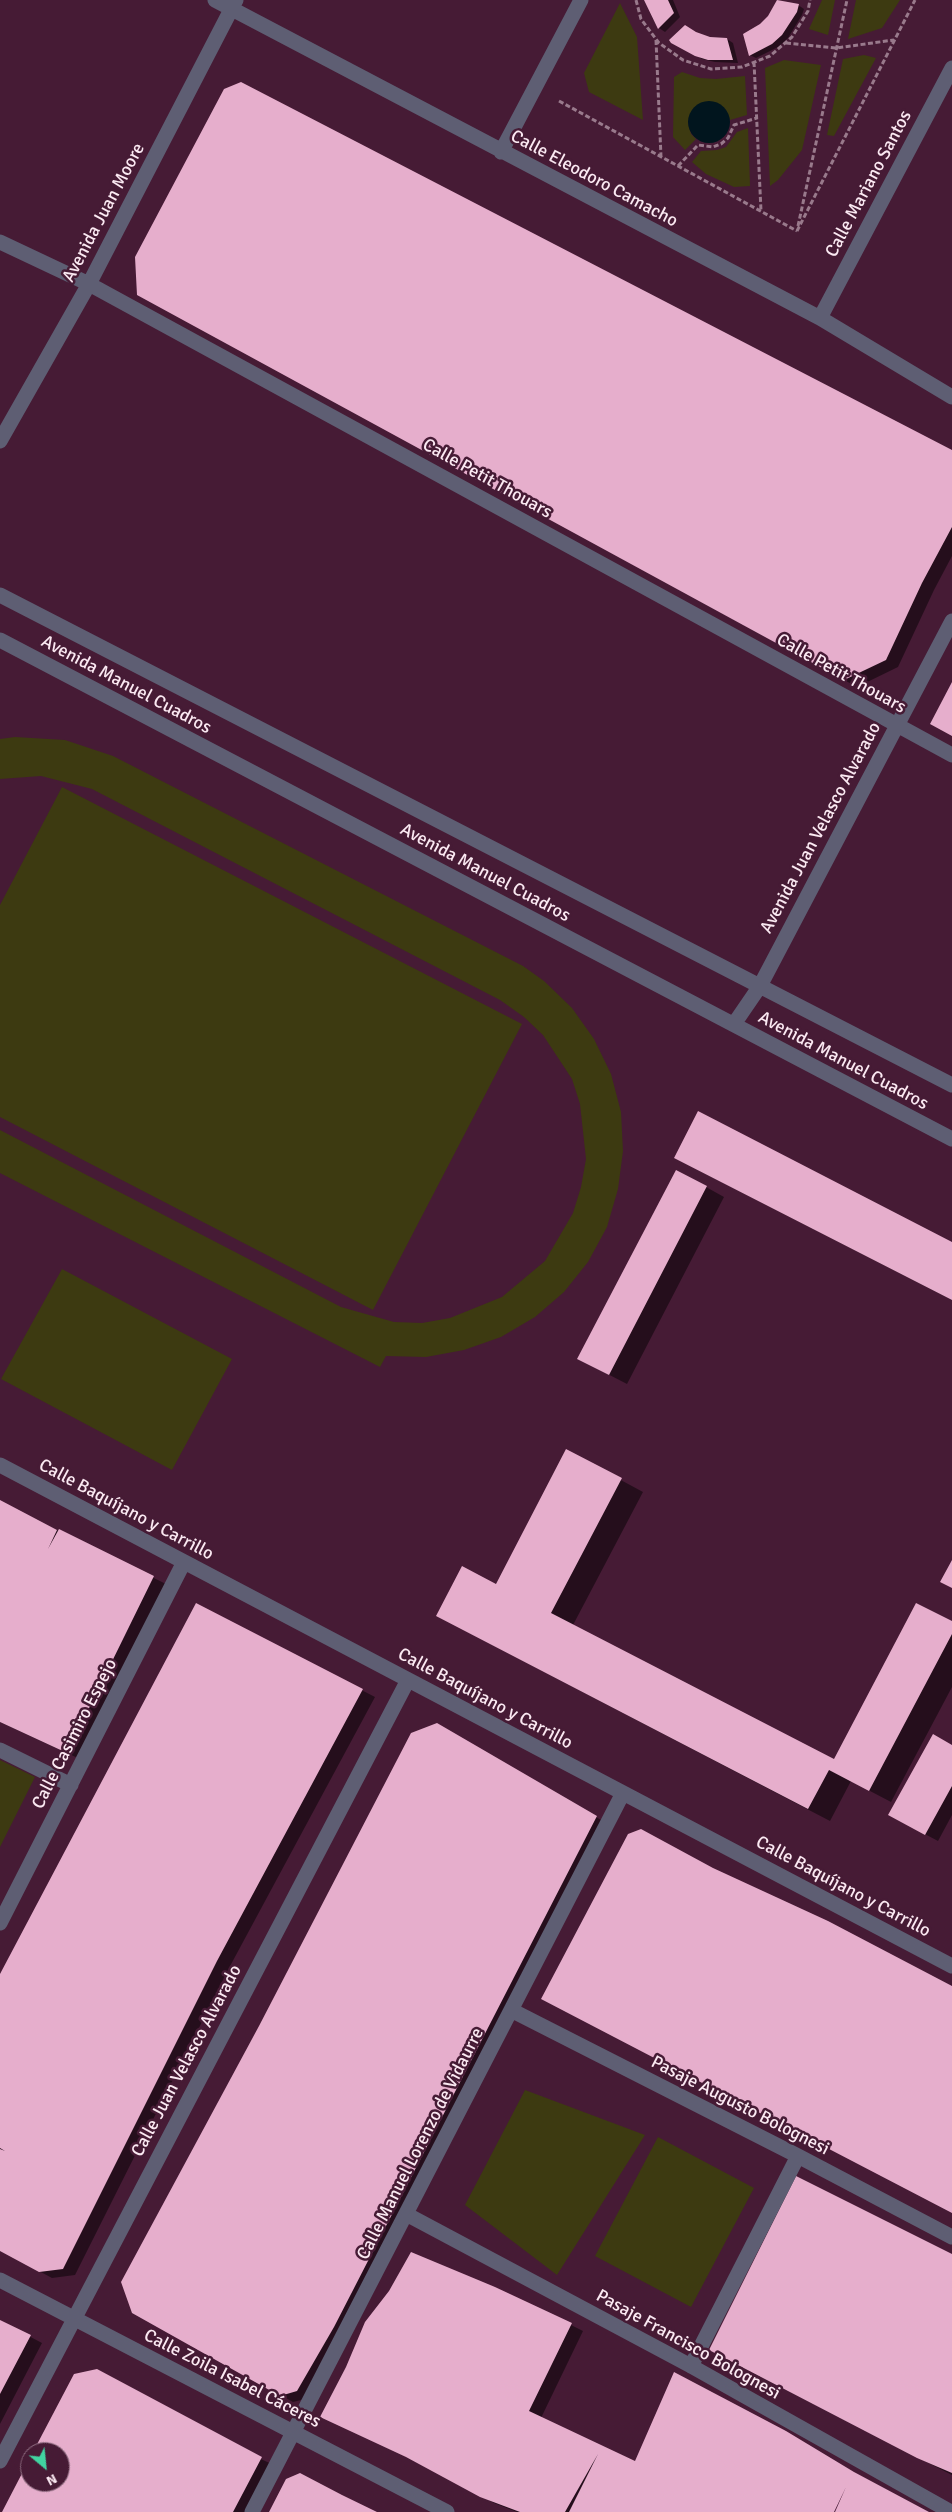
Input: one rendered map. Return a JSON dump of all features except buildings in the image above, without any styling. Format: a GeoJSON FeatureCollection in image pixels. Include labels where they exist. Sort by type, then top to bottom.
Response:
{"type":"FeatureCollection","features":[{"type":"Feature","properties":{"kind":"street","name":"Calle Eleodoro Camacho"},"geometry":{"type":"LineString","coordinates":[[215,0],[234,4],[501,152],[820,318],[952,397]]}},
{"type":"Feature","properties":{"kind":"street"},"geometry":{"type":"LineString","coordinates":[[501,152],[581,0]]}},
{"type":"Feature","properties":{"kind":"street","name":"Avenida Juan Moore"},"geometry":{"type":"LineString","coordinates":[[0,441],[89,284],[234,4]]}},
{"type":"Feature","properties":{"kind":"street","name":"Calle Mariano Santos"},"geometry":{"type":"LineString","coordinates":[[820,318],[952,68]]}},
{"type":"Feature","properties":{"kind":"street","name":"Calle Petit Thouars"},"geometry":{"type":"LineString","coordinates":[[0,242],[89,284],[952,755]]}},
{"type":"Feature","properties":{"kind":"street","name":"Avenida Manuel Cuadros"},"geometry":{"type":"LineString","coordinates":[[0,594],[952,1085]]}},
{"type":"Feature","properties":{"kind":"street","name":"Avenida Juan Velasco Alvarado"},"geometry":{"type":"LineString","coordinates":[[734,1024],[760,986],[952,621]]}},
{"type":"Feature","properties":{"kind":"street","name":"Avenida Manuel Cuadros"},"geometry":{"type":"LineString","coordinates":[[0,640],[952,1138]]}},
{"type":"Feature","properties":{"kind":"street","name":"Calle Baquíjano y Carrillo"},"geometry":{"type":"LineString","coordinates":[[0,1465],[952,1966]]}},
{"type":"Feature","properties":{"kind":"street","name":"Calle Casimiro Espejo"},"geometry":{"type":"LineString","coordinates":[[0,1923],[184,1562]]}},
{"type":"Feature","properties":{"kind":"street","name":"Calle Juan Velasco Alvarado"},"geometry":{"type":"LineString","coordinates":[[0,2461],[408,1680]]}},
{"type":"Feature","properties":{"kind":"street"},"geometry":{"type":"LineString","coordinates":[[0,1750],[70,1784]]}},
{"type":"Feature","properties":{"kind":"street","name":"Calle Manuel Lorenzo de Vidaurre"},"geometry":{"type":"LineString","coordinates":[[252,2512],[623,1793]]}},
{"type":"Feature","properties":{"kind":"street","name":"Pasaje Augusto Bolognesi"},"geometry":{"type":"LineString","coordinates":[[511,2010],[798,2156],[952,2237]]}},
{"type":"Feature","properties":{"kind":"street"},"geometry":{"type":"LineString","coordinates":[[692,2366],[798,2156]]}},
{"type":"Feature","properties":{"kind":"street","name":"Pasaje Francisco Bolognesi"},"geometry":{"type":"LineString","coordinates":[[406,2214],[692,2366],[951,2512]]}},
{"type":"Feature","properties":{"kind":"street","name":"Calle Zoila Isabel Cáceres"},"geometry":{"type":"LineString","coordinates":[[0,2280],[447,2512]]}},
{"type":"Feature","properties":{"kind":"path"},"geometry":{"type":"LineString","coordinates":[[636,0],[641,19],[656,40],[683,60],[712,69],[742,68],[770,56],[792,37],[808,11],[810,0]]}},
{"type":"Feature","properties":{"kind":"path"},"geometry":{"type":"LineString","coordinates":[[797,231],[846,0]]}},
{"type":"Feature","properties":{"kind":"path"},"geometry":{"type":"LineString","coordinates":[[797,231],[914,0]]}},
{"type":"Feature","properties":{"kind":"path"},"geometry":{"type":"LineString","coordinates":[[656,40],[661,157]]}},
{"type":"Feature","properties":{"kind":"path"},"geometry":{"type":"LineString","coordinates":[[785,43],[836,48],[894,40]]}},
{"type":"Feature","properties":{"kind":"path"},"geometry":{"type":"LineString","coordinates":[[754,62],[761,211]]}},
{"type":"Feature","properties":{"kind":"path"},"geometry":{"type":"LineString","coordinates":[[559,101],[797,231]]}},
{"type":"Feature","properties":{"kind":"path"},"geometry":{"type":"LineString","coordinates":[[678,166],[698,145],[713,147],[721,144],[732,132],[734,125],[757,118]]}},
{"type":"Feature","properties":{"kind":"shaded area"},"geometry":{"type":"Polygon","coordinates":[[[822,0],[835,0],[828,35],[809,29],[822,0]]]}},
{"type":"Feature","properties":{"kind":"shaded area"},"geometry":{"type":"Polygon","coordinates":[[[856,0],[900,0],[882,28],[848,39],[856,0]]]}},
{"type":"Feature","properties":{"kind":"shaded area"},"geometry":{"type":"Polygon","coordinates":[[[620,3],[637,37],[643,120],[589,92],[584,73],[620,3]]]}},
{"type":"Feature","properties":{"kind":"shaded area"},"geometry":{"type":"Polygon","coordinates":[[[864,55],[876,58],[834,136],[827,135],[843,59],[864,55]]]}},
{"type":"Feature","properties":{"kind":"shaded area"},"geometry":{"type":"Polygon","coordinates":[[[784,60],[821,65],[802,150],[778,180],[770,186],[765,68],[784,60]]]}},
{"type":"Feature","properties":{"kind":"shaded area"},"geometry":{"type":"Polygon","coordinates":[[[682,72],[700,78],[716,79],[745,76],[747,115],[730,120],[724,108],[717,104],[693,109],[688,122],[691,134],[696,139],[685,150],[673,137],[674,77],[682,72]]]}},
{"type":"Feature","properties":{"kind":"shaded area"},"geometry":{"type":"Polygon","coordinates":[[[748,128],[750,186],[734,187],[706,174],[692,162],[701,151],[717,150],[726,147],[737,132],[748,128]]]}},
{"type":"Feature","properties":{"kind":"shaded area"},"geometry":{"type":"Polygon","coordinates":[[[15,737],[65,740],[113,756],[523,966],[544,981],[572,1008],[594,1039],[611,1074],[621,1112],[623,1151],[618,1189],[607,1227],[588,1262],[564,1292],[535,1317],[501,1337],[464,1350],[426,1357],[386,1356],[380,1367],[0,1173],[0,1130],[341,1307],[394,1322],[422,1323],[450,1318],[502,1297],[545,1261],[573,1213],[581,1187],[586,1159],[580,1104],[572,1079],[543,1035],[524,1017],[500,1000],[92,789],[41,776],[0,779],[0,739],[15,737]]]}},
{"type":"Feature","properties":{"kind":"shaded area"},"geometry":{"type":"Polygon","coordinates":[[[62,787],[522,1024],[373,1310],[0,1117],[0,905],[62,787]]]}},
{"type":"Feature","properties":{"kind":"shaded area"},"geometry":{"type":"Polygon","coordinates":[[[62,1269],[232,1359],[172,1470],[1,1379],[62,1269]]]}},
{"type":"Feature","properties":{"kind":"shaded area"},"geometry":{"type":"Polygon","coordinates":[[[0,1760],[35,1777],[0,1847],[0,1760]]]}},
{"type":"Feature","properties":{"kind":"shaded area"},"geometry":{"type":"Polygon","coordinates":[[[525,2090],[645,2135],[557,2275],[465,2205],[525,2090]]]}},
{"type":"Feature","properties":{"kind":"shaded area"},"geometry":{"type":"Polygon","coordinates":[[[658,2137],[754,2188],[691,2307],[595,2256],[658,2137]]]}},
{"type":"Feature","properties":{"kind":"water"},"geometry":{"type":"Polygon","coordinates":[[[709,101],[724,107],[730,122],[724,137],[709,143],[694,137],[688,122],[694,107],[709,101]]]}}]}
